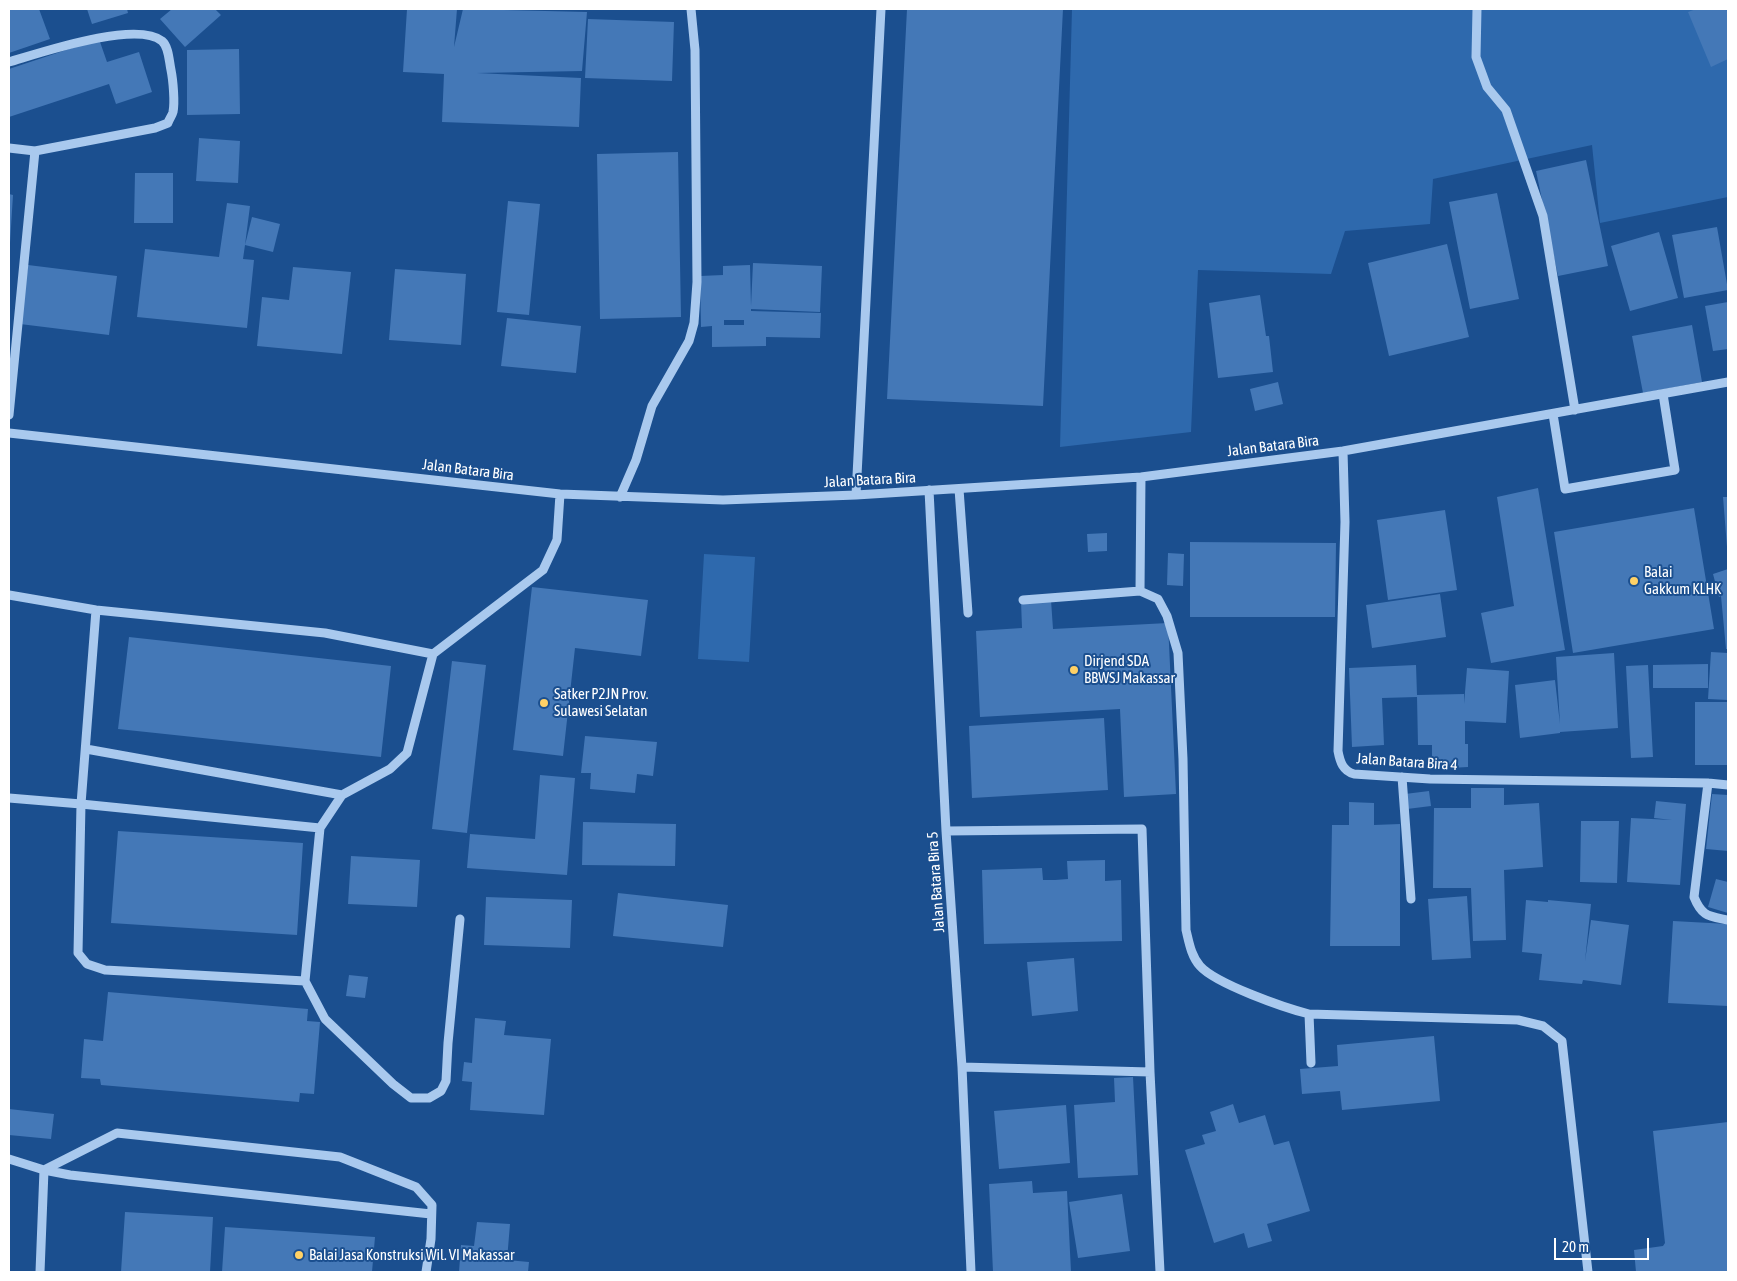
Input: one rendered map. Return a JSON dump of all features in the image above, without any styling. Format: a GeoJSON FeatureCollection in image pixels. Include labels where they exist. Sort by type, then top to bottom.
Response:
{"type":"FeatureCollection","features":[{"type":"Feature","properties":{"kind":"street"},"geometry":{"type":"LineString","coordinates":[[620,497],[636,460],[652,406],[689,341],[694,323],[698,282],[695,50],[691,9]]}},
{"type":"Feature","properties":{"kind":"street"},"geometry":{"type":"LineString","coordinates":[[856,496],[881,9]]}},
{"type":"Feature","properties":{"kind":"street"},"geometry":{"type":"LineString","coordinates":[[1477,9],[1476,57],[1487,87],[1506,110],[1543,216],[1575,410]]}},
{"type":"Feature","properties":{"kind":"street"},"geometry":{"type":"LineString","coordinates":[[9,62],[107,36],[139,33],[151,35],[163,41],[167,48],[172,77],[173,112],[168,123],[155,128],[35,151],[9,148]]}},
{"type":"Feature","properties":{"kind":"street"},"geometry":{"type":"LineString","coordinates":[[9,415],[35,151]]}},
{"type":"Feature","properties":{"kind":"street","name":"Jalan Batara Bira"},"geometry":{"type":"LineString","coordinates":[[9,433],[560,494],[723,500],[856,496],[1141,477],[1343,451],[1728,382]]}},
{"type":"Feature","properties":{"kind":"street"},"geometry":{"type":"LineString","coordinates":[[1553,414],[1565,489],[1675,470],[1663,394]]}},
{"type":"Feature","properties":{"kind":"street","name":"Jalan Batara Bira 4"},"geometry":{"type":"LineString","coordinates":[[1343,451],[1344,522],[1338,751],[1344,769],[1348,772],[1402,777],[1708,783],[1728,785]]}},
{"type":"Feature","properties":{"kind":"street"},"geometry":{"type":"LineString","coordinates":[[1140,592],[1141,477]]}},
{"type":"Feature","properties":{"kind":"street"},"geometry":{"type":"LineString","coordinates":[[959,489],[968,613]]}},
{"type":"Feature","properties":{"kind":"street","name":"Jalan Batara Bira 5"},"geometry":{"type":"LineString","coordinates":[[929,490],[946,831],[962,1067],[971,1272]]}},
{"type":"Feature","properties":{"kind":"street"},"geometry":{"type":"LineString","coordinates":[[460,919],[446,1080],[441,1091],[429,1098],[411,1098],[392,1084],[325,1019],[305,981],[320,828],[342,795],[390,769],[407,753],[433,654],[543,570],[557,540],[560,494]]}},
{"type":"Feature","properties":{"kind":"street"},"geometry":{"type":"LineString","coordinates":[[1023,600],[1140,592],[1158,599],[1167,616],[1178,653],[1183,759],[1186,930],[1190,949],[1200,965],[1217,979],[1290,1010],[1309,1014],[1518,1020],[1543,1026],[1562,1041],[1588,1272]]}},
{"type":"Feature","properties":{"kind":"street"},"geometry":{"type":"LineString","coordinates":[[9,595],[96,610],[325,633],[433,654]]}},
{"type":"Feature","properties":{"kind":"street"},"geometry":{"type":"LineString","coordinates":[[96,610],[81,804],[78,952],[87,964],[105,970],[305,981]]}},
{"type":"Feature","properties":{"kind":"street"},"geometry":{"type":"LineString","coordinates":[[86,749],[342,795]]}},
{"type":"Feature","properties":{"kind":"street"},"geometry":{"type":"LineString","coordinates":[[1402,777],[1411,899]]}},
{"type":"Feature","properties":{"kind":"street"},"geometry":{"type":"LineString","coordinates":[[1708,783],[1694,897],[1701,911],[1707,916],[1728,920]]}},
{"type":"Feature","properties":{"kind":"street"},"geometry":{"type":"LineString","coordinates":[[9,798],[320,828]]}},
{"type":"Feature","properties":{"kind":"street"},"geometry":{"type":"LineString","coordinates":[[946,831],[1142,828],[1150,1072],[1160,1272]]}},
{"type":"Feature","properties":{"kind":"street"},"geometry":{"type":"LineString","coordinates":[[1309,1014],[1311,1062]]}},
{"type":"Feature","properties":{"kind":"street"},"geometry":{"type":"LineString","coordinates":[[962,1067],[1150,1072]]}},
{"type":"Feature","properties":{"kind":"street"},"geometry":{"type":"LineString","coordinates":[[44,1170],[117,1133],[340,1157],[416,1187],[432,1205],[431,1239],[426,1272]]}},
{"type":"Feature","properties":{"kind":"street"},"geometry":{"type":"LineString","coordinates":[[9,1159],[44,1170],[80,1176],[431,1214]]}},
{"type":"Feature","properties":{"kind":"street"},"geometry":{"type":"LineString","coordinates":[[40,1272],[44,1170]]}},
{"type":"Feature","properties":{"kind":"shaded area"},"geometry":{"type":"Polygon","coordinates":[[[1072,9],[1728,9],[1728,197],[1600,223],[1592,145],[1433,179],[1430,224],[1345,231],[1331,274],[1198,270],[1191,432],[1060,447],[1072,9]]]}},
{"type":"Feature","properties":{"kind":"shaded area"},"geometry":{"type":"Polygon","coordinates":[[[704,554],[755,557],[749,662],[698,659],[704,554]]]}},
{"type":"Feature","properties":{"kind":"building"},"geometry":{"type":"Polygon","coordinates":[[[39,9],[50,39],[9,53],[9,10],[39,9]]]}},
{"type":"Feature","properties":{"kind":"building"},"geometry":{"type":"Polygon","coordinates":[[[87,9],[127,9],[128,13],[92,24],[87,9]]]}},
{"type":"Feature","properties":{"kind":"building"},"geometry":{"type":"Polygon","coordinates":[[[172,9],[215,9],[221,15],[185,47],[160,19],[172,9]]]}},
{"type":"Feature","properties":{"kind":"building"},"geometry":{"type":"Polygon","coordinates":[[[407,9],[457,9],[454,47],[463,9],[587,12],[582,71],[477,73],[581,78],[579,127],[442,122],[444,74],[403,72],[407,9]]]}},
{"type":"Feature","properties":{"kind":"building"},"geometry":{"type":"Polygon","coordinates":[[[907,9],[1063,9],[1043,406],[887,399],[907,9]]]}},
{"type":"Feature","properties":{"kind":"building"},"geometry":{"type":"Polygon","coordinates":[[[1696,9],[1726,9],[1728,13],[1728,59],[1711,67],[1688,12],[1696,9]]]}},
{"type":"Feature","properties":{"kind":"building"},"geometry":{"type":"Polygon","coordinates":[[[588,19],[674,22],[672,81],[585,78],[588,19]]]}},
{"type":"Feature","properties":{"kind":"building"},"geometry":{"type":"Polygon","coordinates":[[[99,39],[107,62],[139,52],[152,92],[116,104],[109,84],[9,117],[9,69],[99,39]]]}},
{"type":"Feature","properties":{"kind":"building"},"geometry":{"type":"Polygon","coordinates":[[[239,49],[240,114],[187,115],[187,50],[239,49]]]}},
{"type":"Feature","properties":{"kind":"building"},"geometry":{"type":"Polygon","coordinates":[[[199,138],[240,141],[238,183],[196,181],[199,138]]]}},
{"type":"Feature","properties":{"kind":"building"},"geometry":{"type":"Polygon","coordinates":[[[678,152],[681,317],[600,319],[597,154],[678,152]]]}},
{"type":"Feature","properties":{"kind":"building"},"geometry":{"type":"Polygon","coordinates":[[[1586,160],[1608,266],[1558,276],[1536,171],[1586,160]]]}},
{"type":"Feature","properties":{"kind":"building"},"geometry":{"type":"Polygon","coordinates":[[[135,173],[173,173],[173,223],[134,223],[135,173]]]}},
{"type":"Feature","properties":{"kind":"building"},"geometry":{"type":"Polygon","coordinates":[[[1497,193],[1519,299],[1470,309],[1449,202],[1497,193]]]}},
{"type":"Feature","properties":{"kind":"building"},"geometry":{"type":"Polygon","coordinates":[[[9,194],[13,195],[10,243],[9,243],[9,194]]]}},
{"type":"Feature","properties":{"kind":"building"},"geometry":{"type":"Polygon","coordinates":[[[508,201],[540,204],[529,315],[497,312],[508,201]]]}},
{"type":"Feature","properties":{"kind":"building"},"geometry":{"type":"Polygon","coordinates":[[[227,203],[250,206],[243,259],[254,260],[247,328],[137,317],[145,249],[219,257],[227,203]]]}},
{"type":"Feature","properties":{"kind":"building"},"geometry":{"type":"Polygon","coordinates":[[[252,217],[280,224],[273,252],[245,245],[252,217]]]}},
{"type":"Feature","properties":{"kind":"building"},"geometry":{"type":"Polygon","coordinates":[[[1717,227],[1728,290],[1684,298],[1672,235],[1717,227]]]}},
{"type":"Feature","properties":{"kind":"building"},"geometry":{"type":"Polygon","coordinates":[[[1659,232],[1678,298],[1630,311],[1611,246],[1659,232]]]}},
{"type":"Feature","properties":{"kind":"building"},"geometry":{"type":"Polygon","coordinates":[[[1447,244],[1469,337],[1389,356],[1368,263],[1447,244]]]}},
{"type":"Feature","properties":{"kind":"building"},"geometry":{"type":"Polygon","coordinates":[[[753,263],[822,266],[820,312],[751,309],[751,311],[821,313],[820,338],[766,337],[766,346],[712,347],[712,326],[701,327],[700,276],[723,275],[723,266],[750,265],[751,306],[753,263]],[[724,320],[724,325],[744,325],[744,320],[724,320]]]}},
{"type":"Feature","properties":{"kind":"building"},"geometry":{"type":"Polygon","coordinates":[[[28,265],[117,276],[109,335],[20,324],[28,265]]]}},
{"type":"Feature","properties":{"kind":"building"},"geometry":{"type":"Polygon","coordinates":[[[293,267],[351,272],[342,354],[257,346],[262,297],[289,300],[293,267]]]}},
{"type":"Feature","properties":{"kind":"building"},"geometry":{"type":"Polygon","coordinates":[[[395,269],[466,274],[461,345],[389,340],[395,269]]]}},
{"type":"Feature","properties":{"kind":"building"},"geometry":{"type":"Polygon","coordinates":[[[1260,295],[1266,336],[1269,336],[1273,372],[1218,378],[1209,303],[1260,295]]]}},
{"type":"Feature","properties":{"kind":"building"},"geometry":{"type":"Polygon","coordinates":[[[1728,302],[1728,349],[1713,351],[1705,306],[1728,302]]]}},
{"type":"Feature","properties":{"kind":"building"},"geometry":{"type":"Polygon","coordinates":[[[507,318],[581,326],[576,373],[501,366],[507,318]]]}},
{"type":"Feature","properties":{"kind":"building"},"geometry":{"type":"Polygon","coordinates":[[[1692,325],[1702,382],[1643,393],[1632,336],[1692,325]]]}},
{"type":"Feature","properties":{"kind":"building"},"geometry":{"type":"Polygon","coordinates":[[[1278,382],[1283,404],[1255,411],[1250,389],[1278,382]]]}},
{"type":"Feature","properties":{"kind":"building"},"geometry":{"type":"Polygon","coordinates":[[[1538,488],[1565,650],[1491,663],[1481,613],[1514,606],[1497,497],[1538,488]]]}},
{"type":"Feature","properties":{"kind":"building"},"geometry":{"type":"Polygon","coordinates":[[[1723,497],[1728,497],[1728,547],[1727,547],[1723,497]]]}},
{"type":"Feature","properties":{"kind":"building","name":"Balai Gakkum KLHK"},"geometry":{"type":"Polygon","coordinates":[[[1694,508],[1714,629],[1573,653],[1554,532],[1694,508]]]}},
{"type":"Feature","properties":{"kind":"building"},"geometry":{"type":"Polygon","coordinates":[[[1445,510],[1457,590],[1388,600],[1377,520],[1445,510]]]}},
{"type":"Feature","properties":{"kind":"building"},"geometry":{"type":"Polygon","coordinates":[[[1107,533],[1107,551],[1088,552],[1087,534],[1107,533]]]}},
{"type":"Feature","properties":{"kind":"building"},"geometry":{"type":"Polygon","coordinates":[[[1190,542],[1336,543],[1335,617],[1190,617],[1190,542]]]}},
{"type":"Feature","properties":{"kind":"building"},"geometry":{"type":"Polygon","coordinates":[[[1168,553],[1184,554],[1183,586],[1167,585],[1168,553]]]}},
{"type":"Feature","properties":{"kind":"building"},"geometry":{"type":"Polygon","coordinates":[[[1728,569],[1728,649],[1726,649],[1721,596],[1719,597],[1713,574],[1728,569]]]}},
{"type":"Feature","properties":{"kind":"building","name":"Satker P2JN Prov. Sulawesi Selatan"},"geometry":{"type":"Polygon","coordinates":[[[532,587],[648,600],[641,656],[575,648],[563,756],[513,750],[532,587]]]}},
{"type":"Feature","properties":{"kind":"building"},"geometry":{"type":"Polygon","coordinates":[[[1440,594],[1446,637],[1372,648],[1366,605],[1440,594]]]}},
{"type":"Feature","properties":{"kind":"building","name":"Dirjend SDA BBWSJ Makassar"},"geometry":{"type":"Polygon","coordinates":[[[1051,600],[1053,629],[1168,623],[1176,794],[1124,797],[1120,709],[980,717],[976,631],[1022,628],[1021,601],[1051,600]]]}},
{"type":"Feature","properties":{"kind":"building"},"geometry":{"type":"Polygon","coordinates":[[[129,637],[391,666],[381,757],[118,729],[129,637]]]}},
{"type":"Feature","properties":{"kind":"building"},"geometry":{"type":"Polygon","coordinates":[[[1711,652],[1728,653],[1728,700],[1708,699],[1711,652]]]}},
{"type":"Feature","properties":{"kind":"building"},"geometry":{"type":"Polygon","coordinates":[[[1614,653],[1618,728],[1560,732],[1520,738],[1515,685],[1555,680],[1560,724],[1556,657],[1614,653]]]}},
{"type":"Feature","properties":{"kind":"building"},"geometry":{"type":"Polygon","coordinates":[[[452,661],[486,665],[467,833],[432,829],[452,661]]]}},
{"type":"Feature","properties":{"kind":"building"},"geometry":{"type":"Polygon","coordinates":[[[1708,664],[1708,688],[1653,688],[1653,665],[1708,664]]]}},
{"type":"Feature","properties":{"kind":"building"},"geometry":{"type":"Polygon","coordinates":[[[1416,665],[1417,695],[1464,694],[1464,704],[1467,668],[1509,671],[1506,723],[1465,721],[1468,767],[1432,769],[1432,745],[1418,745],[1417,697],[1382,698],[1384,745],[1352,747],[1349,668],[1416,665]]]}},
{"type":"Feature","properties":{"kind":"building"},"geometry":{"type":"Polygon","coordinates":[[[1648,665],[1653,757],[1631,758],[1626,666],[1648,665]]]}},
{"type":"Feature","properties":{"kind":"building"},"geometry":{"type":"Polygon","coordinates":[[[1695,702],[1728,702],[1728,765],[1695,765],[1695,702]]]}},
{"type":"Feature","properties":{"kind":"building"},"geometry":{"type":"Polygon","coordinates":[[[1104,718],[1108,790],[972,798],[969,726],[1104,718]]]}},
{"type":"Feature","properties":{"kind":"building"},"geometry":{"type":"Polygon","coordinates":[[[585,736],[657,742],[653,776],[637,774],[635,793],[590,789],[591,773],[581,773],[585,736]]]}},
{"type":"Feature","properties":{"kind":"building"},"geometry":{"type":"Polygon","coordinates":[[[540,775],[575,778],[567,875],[467,868],[470,834],[535,839],[540,775]]]}},
{"type":"Feature","properties":{"kind":"building"},"geometry":{"type":"Polygon","coordinates":[[[1471,788],[1504,788],[1504,805],[1539,803],[1543,867],[1504,870],[1506,940],[1473,941],[1471,888],[1433,888],[1434,808],[1471,808],[1471,788]]]}},
{"type":"Feature","properties":{"kind":"building"},"geometry":{"type":"Polygon","coordinates":[[[1429,791],[1431,806],[1407,809],[1405,794],[1429,791]]]}},
{"type":"Feature","properties":{"kind":"building"},"geometry":{"type":"Polygon","coordinates":[[[1712,794],[1728,795],[1728,851],[1706,849],[1712,794]]]}},
{"type":"Feature","properties":{"kind":"building"},"geometry":{"type":"Polygon","coordinates":[[[1656,801],[1686,804],[1680,885],[1627,882],[1631,818],[1672,820],[1654,818],[1656,801]]]}},
{"type":"Feature","properties":{"kind":"building"},"geometry":{"type":"Polygon","coordinates":[[[1349,802],[1374,803],[1374,825],[1400,824],[1400,946],[1330,946],[1332,825],[1349,825],[1349,802]]]}},
{"type":"Feature","properties":{"kind":"building"},"geometry":{"type":"Polygon","coordinates":[[[1581,821],[1619,821],[1617,883],[1580,882],[1581,821]]]}},
{"type":"Feature","properties":{"kind":"building"},"geometry":{"type":"Polygon","coordinates":[[[583,822],[676,824],[675,866],[582,865],[583,822]]]}},
{"type":"Feature","properties":{"kind":"building"},"geometry":{"type":"Polygon","coordinates":[[[118,831],[303,843],[297,935],[111,923],[118,831]]]}},
{"type":"Feature","properties":{"kind":"building"},"geometry":{"type":"Polygon","coordinates":[[[351,856],[420,860],[417,907],[348,904],[351,856]]]}},
{"type":"Feature","properties":{"kind":"building"},"geometry":{"type":"Polygon","coordinates":[[[1105,860],[1105,881],[1121,880],[1122,941],[984,944],[982,870],[1042,868],[1043,880],[1068,879],[1067,861],[1105,860]]]}},
{"type":"Feature","properties":{"kind":"building"},"geometry":{"type":"Polygon","coordinates":[[[1716,879],[1728,882],[1728,913],[1708,907],[1716,879]]]}},
{"type":"Feature","properties":{"kind":"building"},"geometry":{"type":"Polygon","coordinates":[[[618,893],[728,905],[723,947],[613,936],[618,893]]]}},
{"type":"Feature","properties":{"kind":"building"},"geometry":{"type":"Polygon","coordinates":[[[1467,896],[1471,958],[1432,960],[1428,899],[1467,896]]]}},
{"type":"Feature","properties":{"kind":"building"},"geometry":{"type":"Polygon","coordinates":[[[486,897],[572,900],[570,948],[484,945],[486,897]]]}},
{"type":"Feature","properties":{"kind":"building"},"geometry":{"type":"Polygon","coordinates":[[[1526,900],[1591,904],[1585,961],[1591,920],[1629,925],[1621,985],[1583,980],[1582,984],[1539,980],[1542,954],[1522,952],[1526,900]]]}},
{"type":"Feature","properties":{"kind":"building"},"geometry":{"type":"Polygon","coordinates":[[[1673,921],[1728,924],[1728,1006],[1668,1003],[1673,921]]]}},
{"type":"Feature","properties":{"kind":"building"},"geometry":{"type":"Polygon","coordinates":[[[1074,958],[1078,1011],[1032,1016],[1027,962],[1074,958]]]}},
{"type":"Feature","properties":{"kind":"building"},"geometry":{"type":"Polygon","coordinates":[[[349,975],[368,977],[365,998],[346,996],[349,975]]]}},
{"type":"Feature","properties":{"kind":"building"},"geometry":{"type":"Polygon","coordinates":[[[108,992],[308,1009],[307,1021],[320,1022],[314,1094],[300,1093],[299,1102],[101,1085],[100,1079],[81,1078],[84,1039],[103,1041],[108,992]]]}},
{"type":"Feature","properties":{"kind":"building"},"geometry":{"type":"Polygon","coordinates":[[[475,1018],[506,1021],[504,1035],[551,1039],[544,1115],[470,1110],[472,1082],[462,1081],[464,1062],[472,1063],[475,1018]]]}},
{"type":"Feature","properties":{"kind":"building"},"geometry":{"type":"Polygon","coordinates":[[[1434,1036],[1440,1101],[1342,1110],[1340,1091],[1302,1094],[1300,1069],[1338,1066],[1337,1045],[1434,1036]]]}},
{"type":"Feature","properties":{"kind":"building"},"geometry":{"type":"Polygon","coordinates":[[[1133,1077],[1138,1175],[1078,1178],[1074,1105],[1115,1102],[1114,1078],[1133,1077]]]}},
{"type":"Feature","properties":{"kind":"building"},"geometry":{"type":"Polygon","coordinates":[[[1233,1104],[1239,1123],[1265,1115],[1274,1145],[1289,1141],[1310,1211],[1267,1224],[1272,1241],[1248,1248],[1244,1233],[1214,1243],[1185,1150],[1205,1144],[1202,1135],[1216,1131],[1210,1112],[1233,1104]]]}},
{"type":"Feature","properties":{"kind":"building"},"geometry":{"type":"Polygon","coordinates":[[[1066,1105],[1070,1163],[999,1169],[994,1111],[1066,1105]]]}},
{"type":"Feature","properties":{"kind":"building"},"geometry":{"type":"Polygon","coordinates":[[[9,1109],[54,1114],[51,1139],[9,1135],[9,1109]]]}},
{"type":"Feature","properties":{"kind":"building"},"geometry":{"type":"Polygon","coordinates":[[[1728,1122],[1728,1272],[1636,1272],[1634,1250],[1663,1246],[1665,1243],[1653,1131],[1728,1122]]]}},
{"type":"Feature","properties":{"kind":"building"},"geometry":{"type":"Polygon","coordinates":[[[1032,1181],[1033,1193],[1067,1191],[1071,1272],[993,1272],[989,1184],[1032,1181]]]}},
{"type":"Feature","properties":{"kind":"building"},"geometry":{"type":"Polygon","coordinates":[[[1122,1194],[1130,1251],[1078,1258],[1069,1202],[1122,1194]]]}},
{"type":"Feature","properties":{"kind":"building"},"geometry":{"type":"Polygon","coordinates":[[[125,1212],[213,1217],[210,1272],[121,1272],[125,1212]]]}},
{"type":"Feature","properties":{"kind":"building"},"geometry":{"type":"Polygon","coordinates":[[[477,1222],[510,1224],[507,1260],[529,1262],[528,1272],[459,1272],[461,1245],[474,1246],[477,1222]]]}},
{"type":"Feature","properties":{"kind":"building","name":"Balai Jasa Konstruksi Wil. VI Makassar"},"geometry":{"type":"Polygon","coordinates":[[[225,1227],[375,1237],[372,1272],[222,1272],[225,1227]]]}},
{"type":"Feature","properties":{"kind":"place","name":"Balai Gakkum KLHK"},"geometry":{"type":"Point","coordinates":[1634,581]}},
{"type":"Feature","properties":{"kind":"place","name":"Dirjend SDA BBWSJ Makassar"},"geometry":{"type":"Point","coordinates":[1074,670]}},
{"type":"Feature","properties":{"kind":"place","name":"Satker P2JN Prov. Sulawesi Selatan"},"geometry":{"type":"Point","coordinates":[544,703]}},
{"type":"Feature","properties":{"kind":"place","name":"Balai Jasa Konstruksi Wil. VI Makassar"},"geometry":{"type":"Point","coordinates":[299,1255]}}]}
